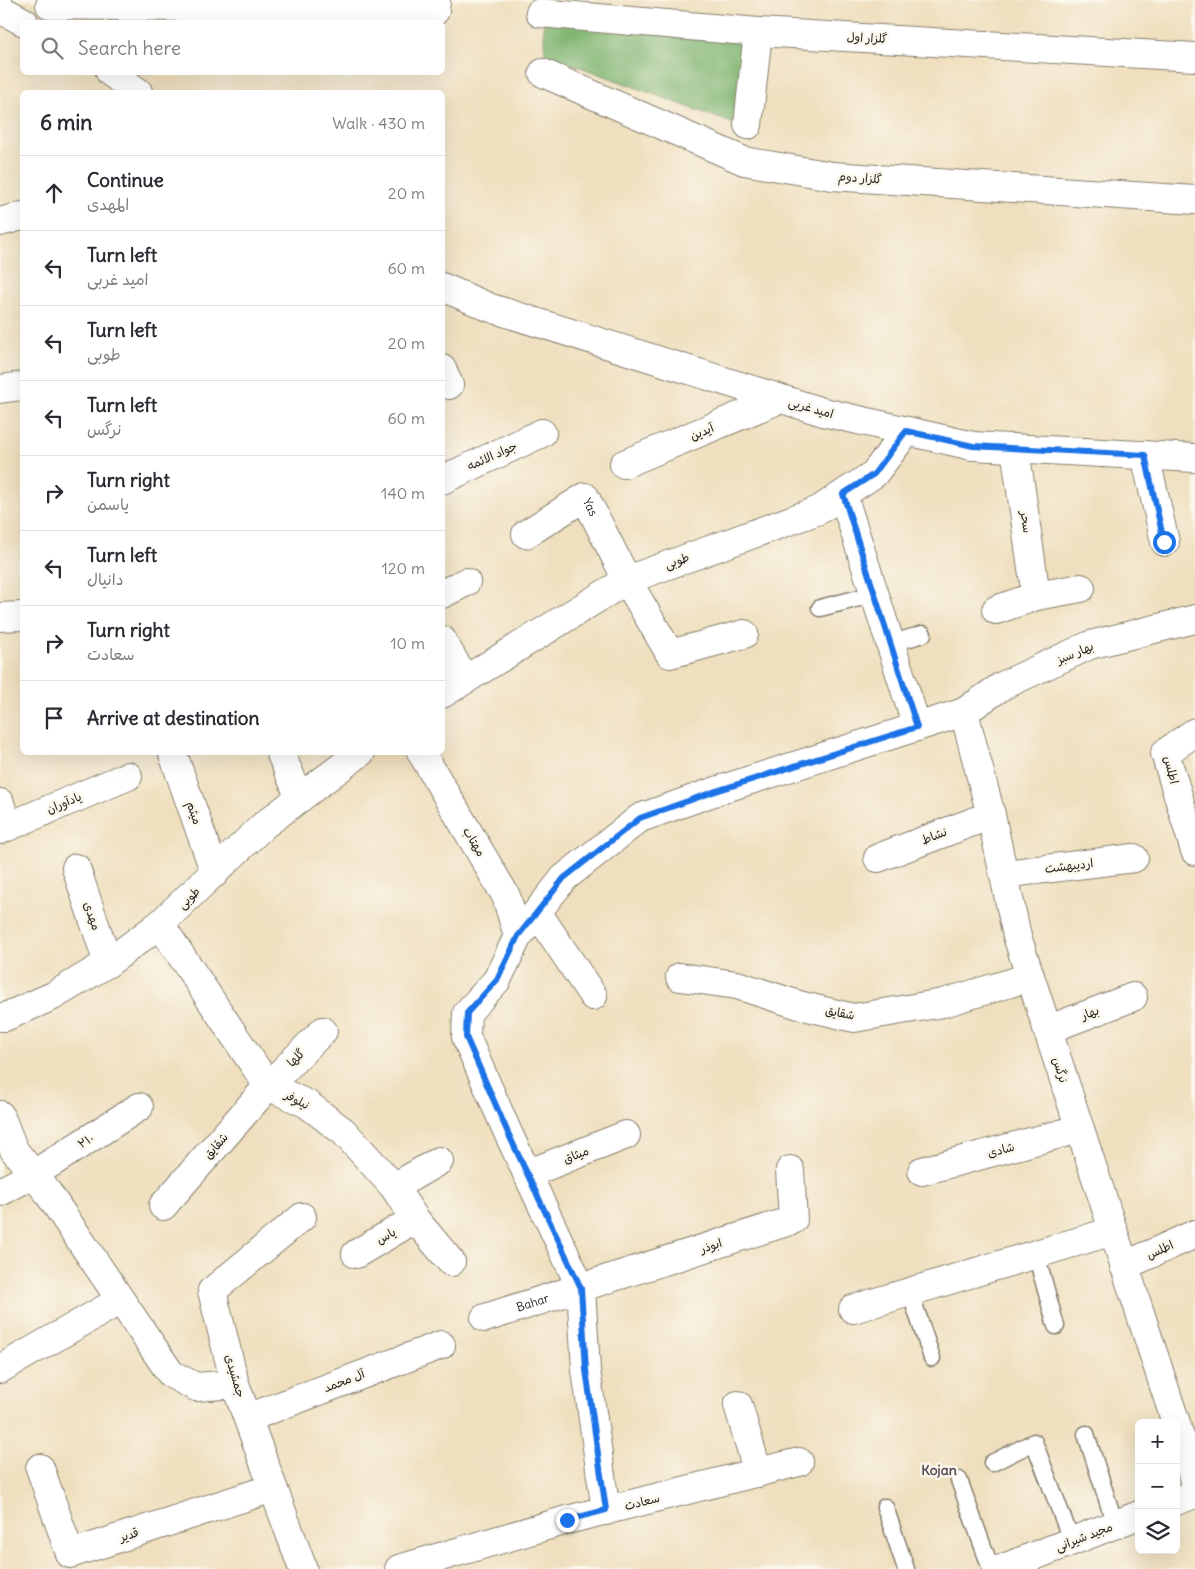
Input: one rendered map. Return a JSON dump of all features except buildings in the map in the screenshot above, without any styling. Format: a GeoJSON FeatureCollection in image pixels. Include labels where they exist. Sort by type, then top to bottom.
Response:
{"type":"FeatureCollection","features":[{"type":"Feature","properties":{"kind":"street"},"geometry":{"type":"LineString","coordinates":[[50,6],[435,12],[436,0]]}},
{"type":"Feature","properties":{"kind":"street"},"geometry":{"type":"LineString","coordinates":[[0,8],[21,20]]}},
{"type":"Feature","properties":{"kind":"street","name":"گلزار اول"},"geometry":{"type":"LineString","coordinates":[[540,13],[758,32],[1195,57]]}},
{"type":"Feature","properties":{"kind":"street"},"geometry":{"type":"LineString","coordinates":[[748,125],[758,32]]}},
{"type":"Feature","properties":{"kind":"street","name":"گلزار دوم"},"geometry":{"type":"LineString","coordinates":[[544,73],[744,161],[832,176],[1195,200]]}},
{"type":"Feature","properties":{"kind":"street"},"geometry":{"type":"LineString","coordinates":[[114,75],[135,90]]}},
{"type":"Feature","properties":{"kind":"street"},"geometry":{"type":"LineString","coordinates":[[0,222],[20,217]]}},
{"type":"Feature","properties":{"kind":"street","name":"امید غربی"},"geometry":{"type":"LineString","coordinates":[[445,288],[492,308],[822,412],[973,446],[1195,458]]}},
{"type":"Feature","properties":{"kind":"street"},"geometry":{"type":"LineString","coordinates":[[0,389],[20,386]]}},
{"type":"Feature","properties":{"kind":"street","name":"آیدین"},"geometry":{"type":"LineString","coordinates":[[624,464],[780,399]]}},
{"type":"Feature","properties":{"kind":"street","name":"طوبی"},"geometry":{"type":"LineString","coordinates":[[454,687],[628,580],[819,510],[874,474],[906,431]]}},
{"type":"Feature","properties":{"kind":"street","name":"جواد الائمه"},"geometry":{"type":"LineString","coordinates":[[445,479],[542,434]]}},
{"type":"Feature","properties":{"kind":"street","name":"سحر"},"geometry":{"type":"LineString","coordinates":[[1015,448],[1036,596]]}},
{"type":"Feature","properties":{"kind":"street"},"geometry":{"type":"LineString","coordinates":[[1145,455],[1164,542]]}},
{"type":"Feature","properties":{"kind":"street"},"geometry":{"type":"LineString","coordinates":[[843,494],[917,727]]}},
{"type":"Feature","properties":{"kind":"street","name":"Yas"},"geometry":{"type":"LineString","coordinates":[[526,534],[585,497],[628,580]]}},
{"type":"Feature","properties":{"kind":"street"},"geometry":{"type":"LineString","coordinates":[[628,580],[670,654],[744,634]]}},
{"type":"Feature","properties":{"kind":"street"},"geometry":{"type":"LineString","coordinates":[[996,610],[1036,596],[1081,588]]}},
{"type":"Feature","properties":{"kind":"street"},"geometry":{"type":"LineString","coordinates":[[0,617],[20,616]]}},
{"type":"Feature","properties":{"kind":"street","name":"بهار سبز"},"geometry":{"type":"LineString","coordinates":[[527,1174],[466,1037],[467,1013],[497,980],[518,936],[564,878],[640,818],[716,791],[964,712],[1002,686],[1090,645],[1195,619]]}},
{"type":"Feature","properties":{"kind":"street"},"geometry":{"type":"LineString","coordinates":[[445,652],[454,687]]}},
{"type":"Feature","properties":{"kind":"street","name":"نرگس"},"geometry":{"type":"LineString","coordinates":[[964,712],[991,815],[1017,936],[1175,1419]]}},
{"type":"Feature","properties":{"kind":"street","name":"اطلس"},"geometry":{"type":"LineString","coordinates":[[1195,732],[1164,753],[1195,851]]}},
{"type":"Feature","properties":{"kind":"street","name":"میثم"},"geometry":{"type":"LineString","coordinates":[[172,755],[215,873]]}},
{"type":"Feature","properties":{"kind":"street"},"geometry":{"type":"LineString","coordinates":[[281,755],[300,798]]}},
{"type":"Feature","properties":{"kind":"street","name":"طوبی"},"geometry":{"type":"LineString","coordinates":[[0,1017],[5,1017],[53,996],[108,963],[160,924],[264,826],[357,755]]}},
{"type":"Feature","properties":{"kind":"street","name":"مهتاب"},"geometry":{"type":"LineString","coordinates":[[422,755],[506,896],[518,936]]}},
{"type":"Feature","properties":{"kind":"street","name":"یادآوران"},"geometry":{"type":"LineString","coordinates":[[2,820],[128,776]]}},
{"type":"Feature","properties":{"kind":"street","name":"نشاط"},"geometry":{"type":"LineString","coordinates":[[878,858],[991,815]]}},
{"type":"Feature","properties":{"kind":"street","name":"اردیبهشت"},"geometry":{"type":"LineString","coordinates":[[1004,874],[1134,858]]}},
{"type":"Feature","properties":{"kind":"street","name":"مهدی"},"geometry":{"type":"LineString","coordinates":[[76,868],[108,963]]}},
{"type":"Feature","properties":{"kind":"street"},"geometry":{"type":"LineString","coordinates":[[537,912],[593,996]]}},
{"type":"Feature","properties":{"kind":"street"},"geometry":{"type":"LineString","coordinates":[[160,924],[268,1086]]}},
{"type":"Feature","properties":{"kind":"street","name":"شقایق"},"geometry":{"type":"LineString","coordinates":[[680,977],[736,985],[800,1005],[854,1018],[943,1002],[1030,977]]}},
{"type":"Feature","properties":{"kind":"street","name":"بهار"},"geometry":{"type":"LineString","coordinates":[[1047,1030],[1133,997]]}},
{"type":"Feature","properties":{"kind":"street","name":"گلها"},"geometry":{"type":"LineString","coordinates":[[268,1086],[323,1031]]}},
{"type":"Feature","properties":{"kind":"street","name":"شقایق"},"geometry":{"type":"LineString","coordinates":[[163,1206],[268,1086]]}},
{"type":"Feature","properties":{"kind":"street","name":"نیلوفر"},"geometry":{"type":"LineString","coordinates":[[268,1086],[307,1104],[344,1132],[394,1187],[415,1219],[451,1262]]}},
{"type":"Feature","properties":{"kind":"street","name":"۲۱۰"},"geometry":{"type":"LineString","coordinates":[[0,1192],[34,1174],[138,1108]]}},
{"type":"Feature","properties":{"kind":"street"},"geometry":{"type":"LineString","coordinates":[[0,1115],[14,1150],[34,1174],[119,1301],[171,1374],[196,1387],[236,1384]]}},
{"type":"Feature","properties":{"kind":"street","name":"شادی"},"geometry":{"type":"LineString","coordinates":[[922,1171],[1079,1129]]}},
{"type":"Feature","properties":{"kind":"street","name":"میثاق"},"geometry":{"type":"LineString","coordinates":[[527,1174],[626,1135]]}},
{"type":"Feature","properties":{"kind":"street"},"geometry":{"type":"LineString","coordinates":[[394,1187],[439,1161]]}},
{"type":"Feature","properties":{"kind":"street","name":"ابوذر"},"geometry":{"type":"LineString","coordinates":[[581,1288],[793,1220],[790,1170]]}},
{"type":"Feature","properties":{"kind":"street"},"geometry":{"type":"LineString","coordinates":[[527,1174],[581,1288],[586,1370],[606,1510]]}},
{"type":"Feature","properties":{"kind":"street","name":"جمشیدی"},"geometry":{"type":"LineString","coordinates":[[302,1216],[212,1291],[236,1384],[303,1569]]}},
{"type":"Feature","properties":{"kind":"street","name":"یاس"},"geometry":{"type":"LineString","coordinates":[[356,1254],[415,1219]]}},
{"type":"Feature","properties":{"kind":"street"},"geometry":{"type":"LineString","coordinates":[[853,1308],[1113,1231]]}},
{"type":"Feature","properties":{"kind":"street","name":"اطلس"},"geometry":{"type":"LineString","coordinates":[[1124,1266],[1195,1234]]}},
{"type":"Feature","properties":{"kind":"street","name":"Bahar"},"geometry":{"type":"LineString","coordinates":[[485,1318],[581,1288]]}},
{"type":"Feature","properties":{"kind":"street"},"geometry":{"type":"LineString","coordinates":[[0,1369],[119,1301]]}},
{"type":"Feature","properties":{"kind":"street","name":"آل محمد"},"geometry":{"type":"LineString","coordinates":[[248,1418],[441,1345]]}},
{"type":"Feature","properties":{"kind":"street"},"geometry":{"type":"LineString","coordinates":[[738,1405],[758,1473]]}},
{"type":"Feature","properties":{"kind":"street","name":"نرگس"},"geometry":{"type":"LineString","coordinates":[[1180,1436],[1195,1483]]}},
{"type":"Feature","properties":{"kind":"street","name":"سعادت"},"geometry":{"type":"LineString","coordinates":[[398,1569],[606,1510],[800,1462]]}},
{"type":"Feature","properties":{"kind":"street","name":"قدیر"},"geometry":{"type":"LineString","coordinates":[[40,1468],[70,1554],[273,1488]]}},
{"type":"Feature","properties":{"kind":"street"},"geometry":{"type":"LineString","coordinates":[[1180,1500],[1195,1494]]}},
{"type":"Feature","properties":{"kind":"street","name":"مجید شیرانی"},"geometry":{"type":"LineString","coordinates":[[1001,1569],[1127,1520]]}},
{"type":"Feature","properties":{"kind":"lane"},"geometry":{"type":"LineString","coordinates":[[820,608],[874,594]]}},
{"type":"Feature","properties":{"kind":"lane"},"geometry":{"type":"LineString","coordinates":[[890,644],[923,634]]}},
{"type":"Feature","properties":{"kind":"lane"},"geometry":{"type":"LineString","coordinates":[[1036,1254],[1056,1326]]}},
{"type":"Feature","properties":{"kind":"lane"},"geometry":{"type":"LineString","coordinates":[[910,1292],[932,1358]]}},
{"type":"Feature","properties":{"kind":"lane"},"geometry":{"type":"LineString","coordinates":[[1086,1434],[1127,1520]]}},
{"type":"Feature","properties":{"kind":"lane"},"geometry":{"type":"LineString","coordinates":[[992,1463],[1034,1442],[1072,1542]]}},
{"type":"Feature","properties":{"kind":"lane"},"geometry":{"type":"LineString","coordinates":[[958,1480],[990,1569]]}},
{"type":"Feature","properties":{"kind":"lane"},"geometry":{"type":"LineString","coordinates":[[885,1507],[906,1569]]}},
{"type":"Feature","properties":{"kind":"green space"},"geometry":{"type":"Polygon","coordinates":[[[543,18],[747,42],[740,126],[545,54],[543,18]]]}},
{"type":"Feature","properties":{"kind":"district","name":"Kojan"},"geometry":{"type":"Point","coordinates":[939,1470]}},
{"type":"Feature","properties":{"kind":"route"},"geometry":{"type":"LineString","coordinates":[[567,1520],[606,1510],[586,1370],[581,1288],[508,1133],[466,1037],[467,1013],[497,980],[518,936],[564,878],[640,818],[716,791],[917,727],[843,494],[874,474],[906,431],[973,446],[1145,455],[1164,542]]}}]}
